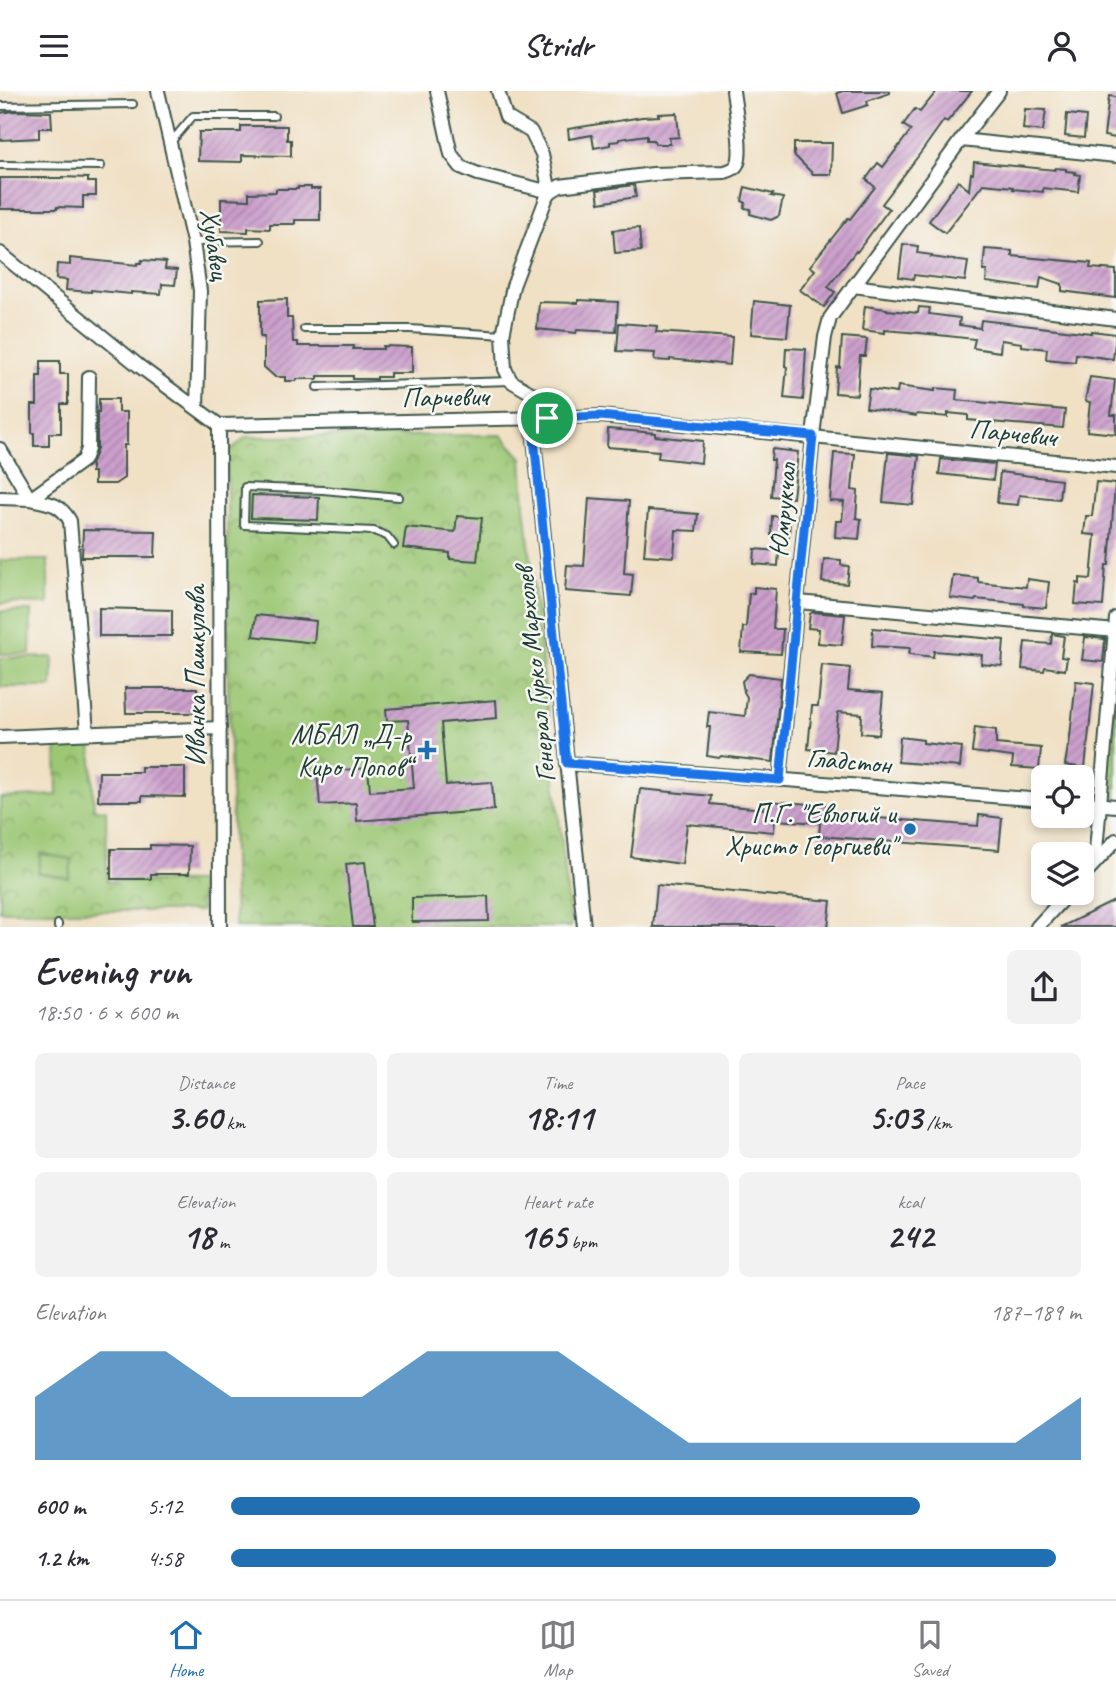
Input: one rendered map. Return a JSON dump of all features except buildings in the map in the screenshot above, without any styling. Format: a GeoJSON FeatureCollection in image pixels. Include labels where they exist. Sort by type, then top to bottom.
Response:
{"type":"FeatureCollection","features":[{"type":"Feature","properties":{"kind":"street","name":"Хубавец"},"geometry":{"type":"LineString","coordinates":[[158,91],[193,242],[200,291],[197,408]]}},
{"type":"Feature","properties":{"kind":"street"},"geometry":{"type":"LineString","coordinates":[[437,91],[451,154],[461,167],[478,174],[550,192]]}},
{"type":"Feature","properties":{"kind":"street"},"geometry":{"type":"LineString","coordinates":[[498,91],[506,117],[531,132],[542,154],[550,192]]}},
{"type":"Feature","properties":{"kind":"street"},"geometry":{"type":"LineString","coordinates":[[547,418],[543,405],[536,396],[511,381],[505,369],[503,335],[513,286],[546,198],[560,186],[653,174],[725,172],[734,169],[740,150],[733,91]]}},
{"type":"Feature","properties":{"kind":"street","name":"Юмрукчал"},"geometry":{"type":"LineString","coordinates":[[780,780],[813,436],[825,337],[830,318],[999,91]]}},
{"type":"Feature","properties":{"kind":"street"},"geometry":{"type":"LineString","coordinates":[[961,139],[1116,156]]}},
{"type":"Feature","properties":{"kind":"street"},"geometry":{"type":"LineString","coordinates":[[0,253],[139,366],[219,425]]}},
{"type":"Feature","properties":{"kind":"street"},"geometry":{"type":"LineString","coordinates":[[853,286],[1116,319]]}},
{"type":"Feature","properties":{"kind":"street"},"geometry":{"type":"LineString","coordinates":[[30,499],[85,460],[88,449],[89,377]]}},
{"type":"Feature","properties":{"kind":"street","name":"Парчевич"},"geometry":{"type":"LineString","coordinates":[[219,425],[600,416],[1116,467]]}},
{"type":"Feature","properties":{"kind":"street","name":"Генерал Гурко Мархолев"},"geometry":{"type":"LineString","coordinates":[[532,419],[584,927]]}},
{"type":"Feature","properties":{"kind":"street","name":"Иванка Пашкулова"},"geometry":{"type":"LineString","coordinates":[[219,425],[220,927]]}},
{"type":"Feature","properties":{"kind":"street"},"geometry":{"type":"LineString","coordinates":[[0,449],[30,499]]}},
{"type":"Feature","properties":{"kind":"street"},"geometry":{"type":"LineString","coordinates":[[0,498],[30,499],[53,504],[65,511],[70,521],[87,733]]}},
{"type":"Feature","properties":{"kind":"street"},"geometry":{"type":"LineString","coordinates":[[798,602],[1116,627],[1095,862]]}},
{"type":"Feature","properties":{"kind":"street"},"geometry":{"type":"LineString","coordinates":[[0,737],[220,728]]}},
{"type":"Feature","properties":{"kind":"street","name":"Гладстон"},"geometry":{"type":"LineString","coordinates":[[567,763],[1031,799]]}},
{"type":"Feature","properties":{"kind":"street"},"geometry":{"type":"LineString","coordinates":[[1094,804],[1116,806]]}},
{"type":"Feature","properties":{"kind":"street"},"geometry":{"type":"LineString","coordinates":[[1095,862],[1116,840]]}},
{"type":"Feature","properties":{"kind":"street"},"geometry":{"type":"LineString","coordinates":[[1037,927],[1057,905]]}},
{"type":"Feature","properties":{"kind":"lane"},"geometry":{"type":"LineString","coordinates":[[0,106],[133,104]]}},
{"type":"Feature","properties":{"kind":"lane"},"geometry":{"type":"LineString","coordinates":[[170,143],[193,116],[274,116]]}},
{"type":"Feature","properties":{"kind":"lane"},"geometry":{"type":"LineString","coordinates":[[0,165],[101,166]]}},
{"type":"Feature","properties":{"kind":"lane"},"geometry":{"type":"LineString","coordinates":[[193,242],[260,240]]}},
{"type":"Feature","properties":{"kind":"lane"},"geometry":{"type":"LineString","coordinates":[[304,329],[410,329],[503,335]]}},
{"type":"Feature","properties":{"kind":"lane"},"geometry":{"type":"LineString","coordinates":[[317,387],[511,381]]}},
{"type":"Feature","properties":{"kind":"lane"},"geometry":{"type":"LineString","coordinates":[[394,545],[387,536],[374,531],[244,525],[245,487],[399,497]]}},
{"type":"Feature","properties":{"kind":"green space"},"geometry":{"type":"Polygon","coordinates":[[[501,435],[522,458],[571,927],[235,927],[228,681],[227,454],[246,437],[501,435]]]}},
{"type":"Feature","properties":{"kind":"green space"},"geometry":{"type":"Polygon","coordinates":[[[0,560],[48,560],[48,604],[0,603],[0,560]]]}},
{"type":"Feature","properties":{"kind":"green space"},"geometry":{"type":"Polygon","coordinates":[[[0,611],[31,611],[30,654],[0,654],[0,611]]]}},
{"type":"Feature","properties":{"kind":"green space"},"geometry":{"type":"Polygon","coordinates":[[[1116,631],[1116,806],[1099,805],[1116,631]]]}},
{"type":"Feature","properties":{"kind":"green space"},"geometry":{"type":"Polygon","coordinates":[[[53,657],[52,687],[0,687],[0,658],[53,657]]]}},
{"type":"Feature","properties":{"kind":"green space"},"geometry":{"type":"Polygon","coordinates":[[[91,739],[94,809],[106,810],[107,881],[200,882],[201,911],[0,911],[0,798],[57,795],[56,741],[91,739]]]}},
{"type":"Feature","properties":{"kind":"green space"},"geometry":{"type":"Polygon","coordinates":[[[41,854],[72,859],[69,878],[38,873],[41,854]]]}},
{"type":"Feature","properties":{"kind":"place","name":"МБАЛ „Д-р Киро Попов“"},"geometry":{"type":"Point","coordinates":[427,750]}},
{"type":"Feature","properties":{"kind":"place","name":"П.Г. \"Евлогий и Христо Георгиеви\""},"geometry":{"type":"Point","coordinates":[910,829]}},
{"type":"Feature","properties":{"kind":"route"},"geometry":{"type":"LineString","coordinates":[[600,416],[813,436],[780,780],[567,763],[532,419],[547,418],[600,416]]}}]}
